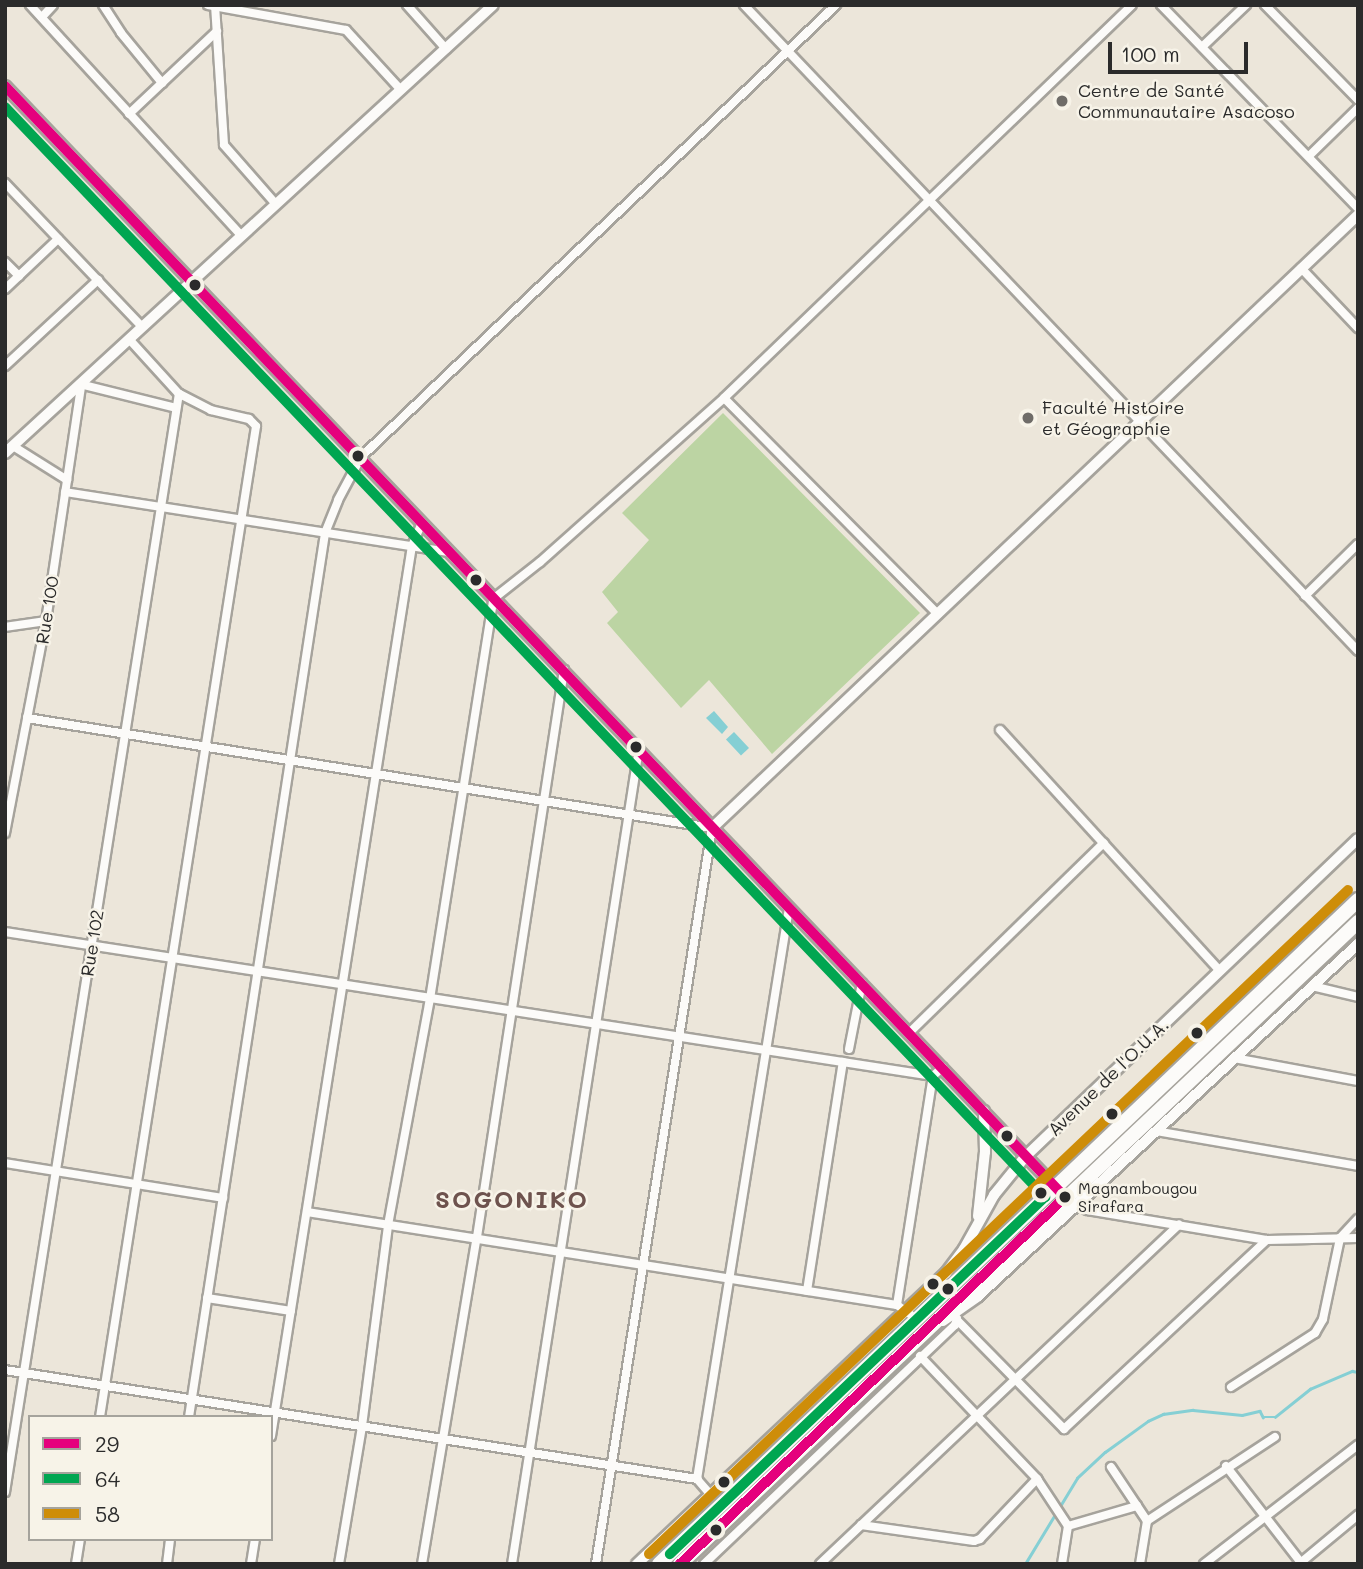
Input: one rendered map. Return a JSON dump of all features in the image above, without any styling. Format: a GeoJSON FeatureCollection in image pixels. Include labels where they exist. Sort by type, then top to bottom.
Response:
{"type":"FeatureCollection","features":[{"type":"Feature","properties":{"kind":"highway","name":"Avenue de l'O.U.A."},"geometry":{"type":"LineString","coordinates":[[659,1564],[906,1312],[1066,1197],[1358,900]]}},
{"type":"Feature","properties":{"kind":"highway","name":"Avenue de l'O.U.A."},"geometry":{"type":"LineString","coordinates":[[680,1564],[1358,922]]}},
{"type":"Feature","properties":{"kind":"street"},"geometry":{"type":"LineString","coordinates":[[30,5],[242,235]]}},
{"type":"Feature","properties":{"kind":"street"},"geometry":{"type":"LineString","coordinates":[[42,17],[53,5]]}},
{"type":"Feature","properties":{"kind":"street"},"geometry":{"type":"LineString","coordinates":[[103,5],[121,33],[163,83]]}},
{"type":"Feature","properties":{"kind":"street"},"geometry":{"type":"LineString","coordinates":[[407,5],[446,49]]}},
{"type":"Feature","properties":{"kind":"street"},"geometry":{"type":"LineString","coordinates":[[67,480],[8,449],[493,5]]}},
{"type":"Feature","properties":{"kind":"street"},"geometry":{"type":"LineString","coordinates":[[744,5],[1358,651]]}},
{"type":"Feature","properties":{"kind":"street"},"geometry":{"type":"LineString","coordinates":[[189,1415],[325,533],[361,457],[836,5]]}},
{"type":"Feature","properties":{"kind":"street"},"geometry":{"type":"LineString","coordinates":[[339,1564],[362,1426],[388,1224],[430,999],[493,599],[540,562],[724,397],[1132,5]]}},
{"type":"Feature","properties":{"kind":"street"},"geometry":{"type":"LineString","coordinates":[[1161,5],[1310,155],[1358,208]]}},
{"type":"Feature","properties":{"kind":"street"},"geometry":{"type":"LineString","coordinates":[[1202,47],[1246,5]]}},
{"type":"Feature","properties":{"kind":"street"},"geometry":{"type":"LineString","coordinates":[[1265,5],[1358,100]]}},
{"type":"Feature","properties":{"kind":"street"},"geometry":{"type":"LineString","coordinates":[[275,203],[225,145],[213,6],[346,30],[401,90]]}},
{"type":"Feature","properties":{"kind":"street"},"geometry":{"type":"LineString","coordinates":[[129,114],[217,31]]}},
{"type":"Feature","properties":{"kind":"street"},"geometry":{"type":"LineString","coordinates":[[5,86],[1066,1197],[1087,1210],[1267,1240],[1358,1238]]}},
{"type":"Feature","properties":{"kind":"street"},"geometry":{"type":"LineString","coordinates":[[1310,155],[1358,108]]}},
{"type":"Feature","properties":{"kind":"street"},"geometry":{"type":"LineString","coordinates":[[5,183],[142,327]]}},
{"type":"Feature","properties":{"kind":"street"},"geometry":{"type":"LineString","coordinates":[[596,1564],[712,828],[1358,215]]}},
{"type":"Feature","properties":{"kind":"street"},"geometry":{"type":"LineString","coordinates":[[5,289],[58,239]]}},
{"type":"Feature","properties":{"kind":"street"},"geometry":{"type":"LineString","coordinates":[[5,262],[19,276]]}},
{"type":"Feature","properties":{"kind":"street"},"geometry":{"type":"LineString","coordinates":[[1301,268],[1358,328]]}},
{"type":"Feature","properties":{"kind":"street"},"geometry":{"type":"LineString","coordinates":[[5,366],[98,280]]}},
{"type":"Feature","properties":{"kind":"street"},"geometry":{"type":"LineString","coordinates":[[100,1415],[256,426],[249,419],[211,410],[179,394],[129,339]]}},
{"type":"Feature","properties":{"kind":"street"},"geometry":{"type":"LineString","coordinates":[[81,385],[176,408]]}},
{"type":"Feature","properties":{"kind":"street","name":"Rue 100"},"geometry":{"type":"LineString","coordinates":[[5,833],[46,621],[81,385]]}},
{"type":"Feature","properties":{"kind":"street","name":"Rue 102"},"geometry":{"type":"LineString","coordinates":[[5,1492],[179,394]]}},
{"type":"Feature","properties":{"kind":"street"},"geometry":{"type":"LineString","coordinates":[[724,397],[938,614]]}},
{"type":"Feature","properties":{"kind":"street"},"geometry":{"type":"LineString","coordinates":[[65,492],[449,552]]}},
{"type":"Feature","properties":{"kind":"street"},"geometry":{"type":"LineString","coordinates":[[273,1424],[412,546],[422,523]]}},
{"type":"Feature","properties":{"kind":"street"},"geometry":{"type":"LineString","coordinates":[[1305,596],[1358,544]]}},
{"type":"Feature","properties":{"kind":"street"},"geometry":{"type":"LineString","coordinates":[[5,627],[46,621]]}},
{"type":"Feature","properties":{"kind":"street"},"geometry":{"type":"LineString","coordinates":[[422,1564],[477,1237],[509,1011],[564,670]]}},
{"type":"Feature","properties":{"kind":"street"},"geometry":{"type":"LineString","coordinates":[[27,718],[125,736],[712,828]]}},
{"type":"Feature","properties":{"kind":"street"},"geometry":{"type":"LineString","coordinates":[[1000,730],[1220,971]]}},
{"type":"Feature","properties":{"kind":"street"},"geometry":{"type":"LineString","coordinates":[[512,1564],[639,748]]}},
{"type":"Feature","properties":{"kind":"street","name":"Avenue de l'O.U.A."},"geometry":{"type":"LineString","coordinates":[[636,1564],[946,1273],[964,1249],[994,1195],[1025,1157],[1358,839]]}},
{"type":"Feature","properties":{"kind":"street"},"geometry":{"type":"LineString","coordinates":[[909,1033],[1104,843]]}},
{"type":"Feature","properties":{"kind":"street"},"geometry":{"type":"LineString","coordinates":[[697,1479],[789,908]]}},
{"type":"Feature","properties":{"kind":"street"},"geometry":{"type":"LineString","coordinates":[[5,932],[933,1076]]}},
{"type":"Feature","properties":{"kind":"street","name":"Avenue de l'O.U.A."},"geometry":{"type":"LineString","coordinates":[[704,1564],[920,1356],[1066,1197],[1156,1131],[1358,944]]}},
{"type":"Feature","properties":{"kind":"street"},"geometry":{"type":"LineString","coordinates":[[849,1049],[862,983]]}},
{"type":"Feature","properties":{"kind":"street"},"geometry":{"type":"LineString","coordinates":[[1312,986],[1358,997]]}},
{"type":"Feature","properties":{"kind":"street"},"geometry":{"type":"LineString","coordinates":[[1234,1058],[1358,1081]]}},
{"type":"Feature","properties":{"kind":"street"},"geometry":{"type":"LineString","coordinates":[[807,1291],[843,1062]]}},
{"type":"Feature","properties":{"kind":"street"},"geometry":{"type":"LineString","coordinates":[[307,1212],[807,1291],[906,1312],[933,1076],[943,1068]]}},
{"type":"Feature","properties":{"kind":"street"},"geometry":{"type":"LineString","coordinates":[[977,1223],[985,1152],[984,1111]]}},
{"type":"Feature","properties":{"kind":"street"},"geometry":{"type":"LineString","coordinates":[[1156,1131],[1358,1166]]}},
{"type":"Feature","properties":{"kind":"street"},"geometry":{"type":"LineString","coordinates":[[5,1163],[223,1198]]}},
{"type":"Feature","properties":{"kind":"street"},"geometry":{"type":"LineString","coordinates":[[1231,1387],[1315,1333],[1323,1319],[1340,1238],[1358,1219]]}},
{"type":"Feature","properties":{"kind":"street"},"geometry":{"type":"LineString","coordinates":[[820,1564],[1179,1225]]}},
{"type":"Feature","properties":{"kind":"street"},"geometry":{"type":"LineString","coordinates":[[925,1332],[956,1317],[1064,1429],[1267,1240]]}},
{"type":"Feature","properties":{"kind":"street"},"geometry":{"type":"LineString","coordinates":[[207,1298],[291,1311]]}},
{"type":"Feature","properties":{"kind":"street"},"geometry":{"type":"LineString","coordinates":[[920,1356],[1037,1479],[1068,1526],[1062,1564]]}},
{"type":"Feature","properties":{"kind":"street"},"geometry":{"type":"LineString","coordinates":[[5,1370],[697,1479],[710,1494]]}},
{"type":"Feature","properties":{"kind":"street"},"geometry":{"type":"LineString","coordinates":[[1147,1521],[1226,1466],[1275,1437]]}},
{"type":"Feature","properties":{"kind":"street"},"geometry":{"type":"LineString","coordinates":[[1204,1564],[1356,1450]]}},
{"type":"Feature","properties":{"kind":"street"},"geometry":{"type":"LineString","coordinates":[[1226,1466],[1300,1563],[1358,1515]]}},
{"type":"Feature","properties":{"kind":"street"},"geometry":{"type":"LineString","coordinates":[[1111,1467],[1147,1521],[1140,1564]]}},
{"type":"Feature","properties":{"kind":"street"},"geometry":{"type":"LineString","coordinates":[[861,1525],[974,1541],[980,1539],[1037,1479]]}},
{"type":"Feature","properties":{"kind":"street"},"geometry":{"type":"LineString","coordinates":[[1068,1526],[1137,1506]]}},
{"type":"Feature","properties":{"kind":"street"},"geometry":{"type":"LineString","coordinates":[[76,1564],[80,1541]]}},
{"type":"Feature","properties":{"kind":"street"},"geometry":{"type":"LineString","coordinates":[[167,1564],[170,1541]]}},
{"type":"Feature","properties":{"kind":"street"},"geometry":{"type":"LineString","coordinates":[[251,1564],[255,1541]]}},
{"type":"Feature","properties":{"kind":"green space"},"geometry":{"type":"Polygon","coordinates":[[[723,413],[920,613],[772,754],[709,680],[681,708],[607,623],[618,612],[602,592],[649,540],[622,513],[723,413]]]}},
{"type":"Feature","properties":{"kind":"water"},"geometry":{"type":"Polygon","coordinates":[[[714,711],[728,727],[722,734],[706,718],[714,711]]]}},
{"type":"Feature","properties":{"kind":"water"},"geometry":{"type":"Polygon","coordinates":[[[734,732],[749,748],[741,756],[726,740],[734,732]]]}},
{"type":"Feature","properties":{"kind":"waterway"},"geometry":{"type":"LineString","coordinates":[[1025,1564],[1077,1478],[1105,1452],[1148,1421],[1163,1414],[1193,1410],[1242,1415],[1260,1411],[1263,1417],[1275,1417],[1310,1389],[1352,1371],[1358,1372]]}},
{"type":"Feature","properties":{"kind":"transit line","name":"29"},"geometry":{"type":"LineString","coordinates":[[5,86],[1065,1197],[680,1564]]}},
{"type":"Feature","properties":{"kind":"transit line","name":"64"},"geometry":{"type":"LineString","coordinates":[[5,107],[1045,1197],[670,1554]]}},
{"type":"Feature","properties":{"kind":"transit line","name":"58"},"geometry":{"type":"LineString","coordinates":[[649,1554],[1348,890]]}},
{"type":"Feature","properties":{"kind":"place","name":"Centre de Santé Communautaire Asacoso"},"geometry":{"type":"Point","coordinates":[1062,101]}},
{"type":"Feature","properties":{"kind":"place","name":"Faculté Histoire et Géographie"},"geometry":{"type":"Point","coordinates":[1028,418]}},
{"type":"Feature","properties":{"kind":"place","name":"Magnambougou Sirafara"},"geometry":{"type":"Point","coordinates":[1065,1197]}},
{"type":"Feature","properties":{"kind":"district","name":"SOGONIKO"},"geometry":{"type":"Point","coordinates":[512,1199]}}]}
